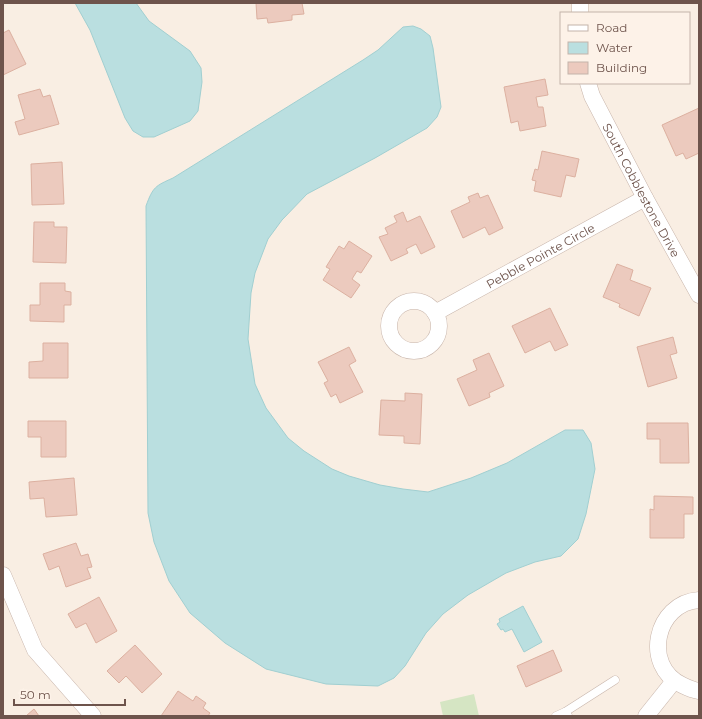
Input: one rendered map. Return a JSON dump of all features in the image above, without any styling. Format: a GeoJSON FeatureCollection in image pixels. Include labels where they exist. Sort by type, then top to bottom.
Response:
{"type":"FeatureCollection","features":[{"type":"Feature","properties":{"kind":"street","name":"South Cobblestone Drive"},"geometry":{"type":"LineString","coordinates":[[588,84],[592,96],[645,198],[699,296]]}},
{"type":"Feature","properties":{"kind":"street","name":"Pebble Pointe Circle"},"geometry":{"type":"LineString","coordinates":[[435,313],[645,198]]}},
{"type":"Feature","properties":{"kind":"street"},"geometry":{"type":"LineString","coordinates":[[3,576],[35,650],[93,716]]}},
{"type":"Feature","properties":{"kind":"street"},"geometry":{"type":"LineString","coordinates":[[699,600],[679,606],[668,616],[660,628],[657,643],[659,657],[665,671],[674,681],[692,690],[699,690]]}},
{"type":"Feature","properties":{"kind":"street"},"geometry":{"type":"LineString","coordinates":[[646,716],[663,697],[674,681]]}},
{"type":"Feature","properties":{"kind":"lane"},"geometry":{"type":"LineString","coordinates":[[556,716],[566,714],[616,680]]}},
{"type":"Feature","properties":{"kind":"green space"},"geometry":{"type":"Polygon","coordinates":[[[474,694],[479,716],[443,716],[440,702],[474,694]]]}},
{"type":"Feature","properties":{"kind":"water"},"geometry":{"type":"Polygon","coordinates":[[[75,3],[136,3],[149,21],[190,51],[201,68],[202,82],[198,111],[190,121],[154,137],[143,137],[133,131],[125,118],[90,30],[75,3]]]}},
{"type":"Feature","properties":{"kind":"water"},"geometry":{"type":"Polygon","coordinates":[[[413,26],[421,29],[430,36],[441,107],[437,117],[427,128],[375,158],[307,194],[282,220],[268,239],[255,273],[251,293],[248,339],[255,384],[266,408],[288,438],[304,451],[332,469],[349,476],[380,485],[428,492],[471,478],[507,463],[565,430],[583,430],[591,443],[595,469],[586,514],[578,539],[561,556],[535,562],[506,573],[468,595],[443,614],[426,633],[405,666],[394,678],[378,686],[326,684],[266,669],[225,643],[190,613],[169,581],[154,542],[148,513],[146,206],[153,191],[158,185],[173,178],[363,60],[378,50],[403,27],[413,26]]]}},
{"type":"Feature","properties":{"kind":"water"},"geometry":{"type":"Polygon","coordinates":[[[523,606],[542,642],[524,652],[512,629],[505,632],[503,629],[501,630],[497,624],[500,622],[499,619],[523,606]]]}},
{"type":"Feature","properties":{"kind":"building"},"geometry":{"type":"Polygon","coordinates":[[[256,3],[302,3],[304,14],[292,15],[292,20],[268,23],[267,18],[257,19],[256,3]]]}},
{"type":"Feature","properties":{"kind":"building"},"geometry":{"type":"Polygon","coordinates":[[[9,30],[26,64],[3,75],[3,33],[9,30]]]}},
{"type":"Feature","properties":{"kind":"building"},"geometry":{"type":"Polygon","coordinates":[[[545,79],[548,95],[536,97],[538,107],[543,107],[546,126],[520,131],[518,121],[511,123],[504,87],[545,79]]]}},
{"type":"Feature","properties":{"kind":"building"},"geometry":{"type":"Polygon","coordinates":[[[40,89],[43,97],[50,95],[59,124],[19,135],[15,122],[25,119],[18,95],[40,89]]]}},
{"type":"Feature","properties":{"kind":"building"},"geometry":{"type":"Polygon","coordinates":[[[699,108],[699,153],[686,159],[683,153],[676,156],[662,125],[699,108]]]}},
{"type":"Feature","properties":{"kind":"building"},"geometry":{"type":"Polygon","coordinates":[[[542,151],[579,159],[575,177],[566,175],[561,197],[534,191],[536,181],[532,180],[535,169],[538,170],[542,151]]]}},
{"type":"Feature","properties":{"kind":"building"},"geometry":{"type":"Polygon","coordinates":[[[62,162],[64,204],[32,205],[31,164],[62,162]]]}},
{"type":"Feature","properties":{"kind":"building"},"geometry":{"type":"Polygon","coordinates":[[[478,193],[480,198],[488,195],[503,228],[489,235],[485,227],[463,238],[451,211],[470,202],[468,197],[478,193]]]}},
{"type":"Feature","properties":{"kind":"building"},"geometry":{"type":"Polygon","coordinates":[[[403,212],[407,222],[420,216],[435,247],[421,254],[416,244],[406,249],[408,253],[391,261],[379,237],[388,234],[385,228],[397,222],[394,216],[403,212]]]}},
{"type":"Feature","properties":{"kind":"building"},"geometry":{"type":"Polygon","coordinates":[[[34,222],[54,222],[54,227],[67,227],[66,263],[33,262],[34,222]]]}},
{"type":"Feature","properties":{"kind":"building"},"geometry":{"type":"Polygon","coordinates":[[[349,241],[372,256],[361,273],[357,271],[352,279],[360,285],[351,298],[323,280],[330,269],[326,267],[339,246],[344,249],[349,241]]]}},
{"type":"Feature","properties":{"kind":"building"},"geometry":{"type":"Polygon","coordinates":[[[617,264],[633,270],[630,280],[651,288],[639,316],[619,307],[620,304],[603,297],[617,264]]]}},
{"type":"Feature","properties":{"kind":"building"},"geometry":{"type":"Polygon","coordinates":[[[40,283],[65,283],[65,291],[71,292],[71,305],[64,305],[64,322],[30,321],[30,305],[40,305],[40,283]]]}},
{"type":"Feature","properties":{"kind":"building"},"geometry":{"type":"Polygon","coordinates":[[[550,308],[568,345],[555,351],[550,341],[525,353],[512,326],[550,308]]]}},
{"type":"Feature","properties":{"kind":"building"},"geometry":{"type":"Polygon","coordinates":[[[673,337],[677,353],[670,355],[677,378],[648,387],[637,347],[673,337]]]}},
{"type":"Feature","properties":{"kind":"building"},"geometry":{"type":"Polygon","coordinates":[[[43,343],[68,343],[68,378],[29,378],[29,362],[43,361],[43,343]]]}},
{"type":"Feature","properties":{"kind":"building"},"geometry":{"type":"Polygon","coordinates":[[[349,347],[356,361],[349,365],[363,392],[340,403],[336,394],[331,397],[324,383],[328,381],[318,362],[349,347]]]}},
{"type":"Feature","properties":{"kind":"building"},"geometry":{"type":"Polygon","coordinates":[[[489,353],[504,386],[489,393],[490,397],[469,406],[457,379],[477,370],[473,360],[489,353]]]}},
{"type":"Feature","properties":{"kind":"building"},"geometry":{"type":"Polygon","coordinates":[[[405,393],[422,394],[420,444],[404,443],[404,436],[379,435],[381,400],[405,401],[405,393]]]}},
{"type":"Feature","properties":{"kind":"building"},"geometry":{"type":"Polygon","coordinates":[[[28,421],[66,421],[66,457],[41,457],[41,437],[28,437],[28,421]]]}},
{"type":"Feature","properties":{"kind":"building"},"geometry":{"type":"Polygon","coordinates":[[[647,423],[688,423],[689,463],[660,463],[660,439],[647,439],[647,423]]]}},
{"type":"Feature","properties":{"kind":"building"},"geometry":{"type":"Polygon","coordinates":[[[74,478],[77,515],[46,517],[44,498],[30,499],[29,482],[74,478]]]}},
{"type":"Feature","properties":{"kind":"building"},"geometry":{"type":"Polygon","coordinates":[[[654,496],[693,497],[693,514],[684,514],[684,538],[650,538],[650,509],[654,510],[654,496]]]}},
{"type":"Feature","properties":{"kind":"building"},"geometry":{"type":"Polygon","coordinates":[[[76,543],[81,556],[88,554],[92,567],[87,568],[91,578],[66,587],[59,566],[49,570],[43,554],[76,543]]]}},
{"type":"Feature","properties":{"kind":"building"},"geometry":{"type":"Polygon","coordinates":[[[99,597],[117,631],[96,643],[86,623],[76,628],[68,614],[99,597]]]}},
{"type":"Feature","properties":{"kind":"building"},"geometry":{"type":"Polygon","coordinates":[[[135,645],[162,674],[142,693],[126,676],[119,683],[107,671],[135,645]]]}},
{"type":"Feature","properties":{"kind":"building"},"geometry":{"type":"Polygon","coordinates":[[[553,650],[562,671],[526,687],[517,666],[553,650]]]}},
{"type":"Feature","properties":{"kind":"building"},"geometry":{"type":"Polygon","coordinates":[[[178,691],[193,701],[196,696],[206,703],[203,708],[210,713],[208,716],[161,716],[178,691]]]}},
{"type":"Feature","properties":{"kind":"building"},"geometry":{"type":"Polygon","coordinates":[[[34,709],[39,716],[26,716],[34,709]]]}}]}
